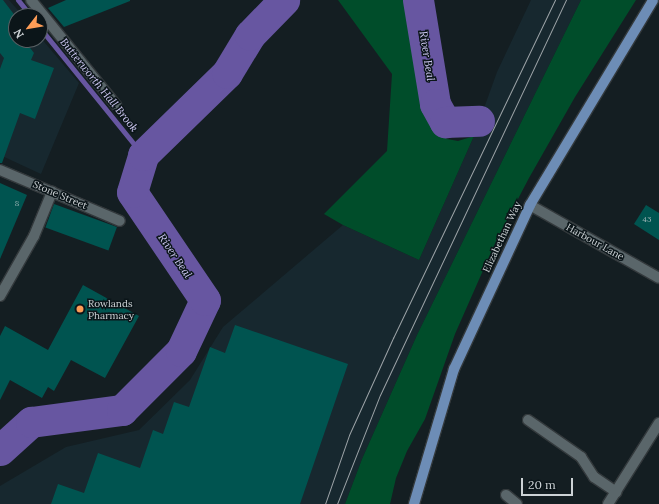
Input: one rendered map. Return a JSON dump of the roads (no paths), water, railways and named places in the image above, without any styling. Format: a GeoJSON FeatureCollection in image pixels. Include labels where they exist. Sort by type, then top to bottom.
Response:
{"type":"FeatureCollection","features":[{"type":"Feature","properties":{"kind":"main road","name":"Elizabethan Way"},"geometry":{"type":"LineString","coordinates":[[414,504],[454,369],[530,206],[653,0]]}},
{"type":"Feature","properties":{"kind":"street"},"geometry":{"type":"LineString","coordinates":[[31,0],[116,105]]}},
{"type":"Feature","properties":{"kind":"street","name":"Stone Street"},"geometry":{"type":"LineString","coordinates":[[0,170],[120,221]]}},
{"type":"Feature","properties":{"kind":"street"},"geometry":{"type":"LineString","coordinates":[[0,296],[34,236],[52,192]]}},
{"type":"Feature","properties":{"kind":"street","name":"Harbour Lane"},"geometry":{"type":"LineString","coordinates":[[530,206],[659,278]]}},
{"type":"Feature","properties":{"kind":"street"},"geometry":{"type":"LineString","coordinates":[[528,420],[582,457],[594,477],[616,492]]}},
{"type":"Feature","properties":{"kind":"street"},"geometry":{"type":"LineString","coordinates":[[608,504],[659,423]]}},
{"type":"Feature","properties":{"kind":"street"},"geometry":{"type":"LineString","coordinates":[[506,495],[517,504]]}},
{"type":"Feature","properties":{"kind":"waterway","name":"Butterworth Hall Brook"},"geometry":{"type":"LineString","coordinates":[[18,0],[24,8]]}},
{"type":"Feature","properties":{"kind":"waterway","name":"River Beal"},"geometry":{"type":"LineString","coordinates":[[0,450],[31,422],[122,410],[181,351],[205,300],[132,192],[143,155],[227,73],[250,35],[284,0]]}},
{"type":"Feature","properties":{"kind":"waterway","name":"River Beal"},"geometry":{"type":"LineString","coordinates":[[418,0],[435,104],[445,122],[479,121]]}},
{"type":"Feature","properties":{"kind":"waterway","name":"Butterworth Hall Brook"},"geometry":{"type":"LineString","coordinates":[[48,38],[143,155]]}},
{"type":"Feature","properties":{"kind":"tram line"},"geometry":{"type":"LineString","coordinates":[[325,504],[349,435],[393,338],[555,0]]}},
{"type":"Feature","properties":{"kind":"tram line"},"geometry":{"type":"LineString","coordinates":[[337,504],[380,395],[566,0]]}},
{"type":"Feature","properties":{"kind":"place","name":"Rowlands Pharmacy"},"geometry":{"type":"Point","coordinates":[80,309]}}]}
